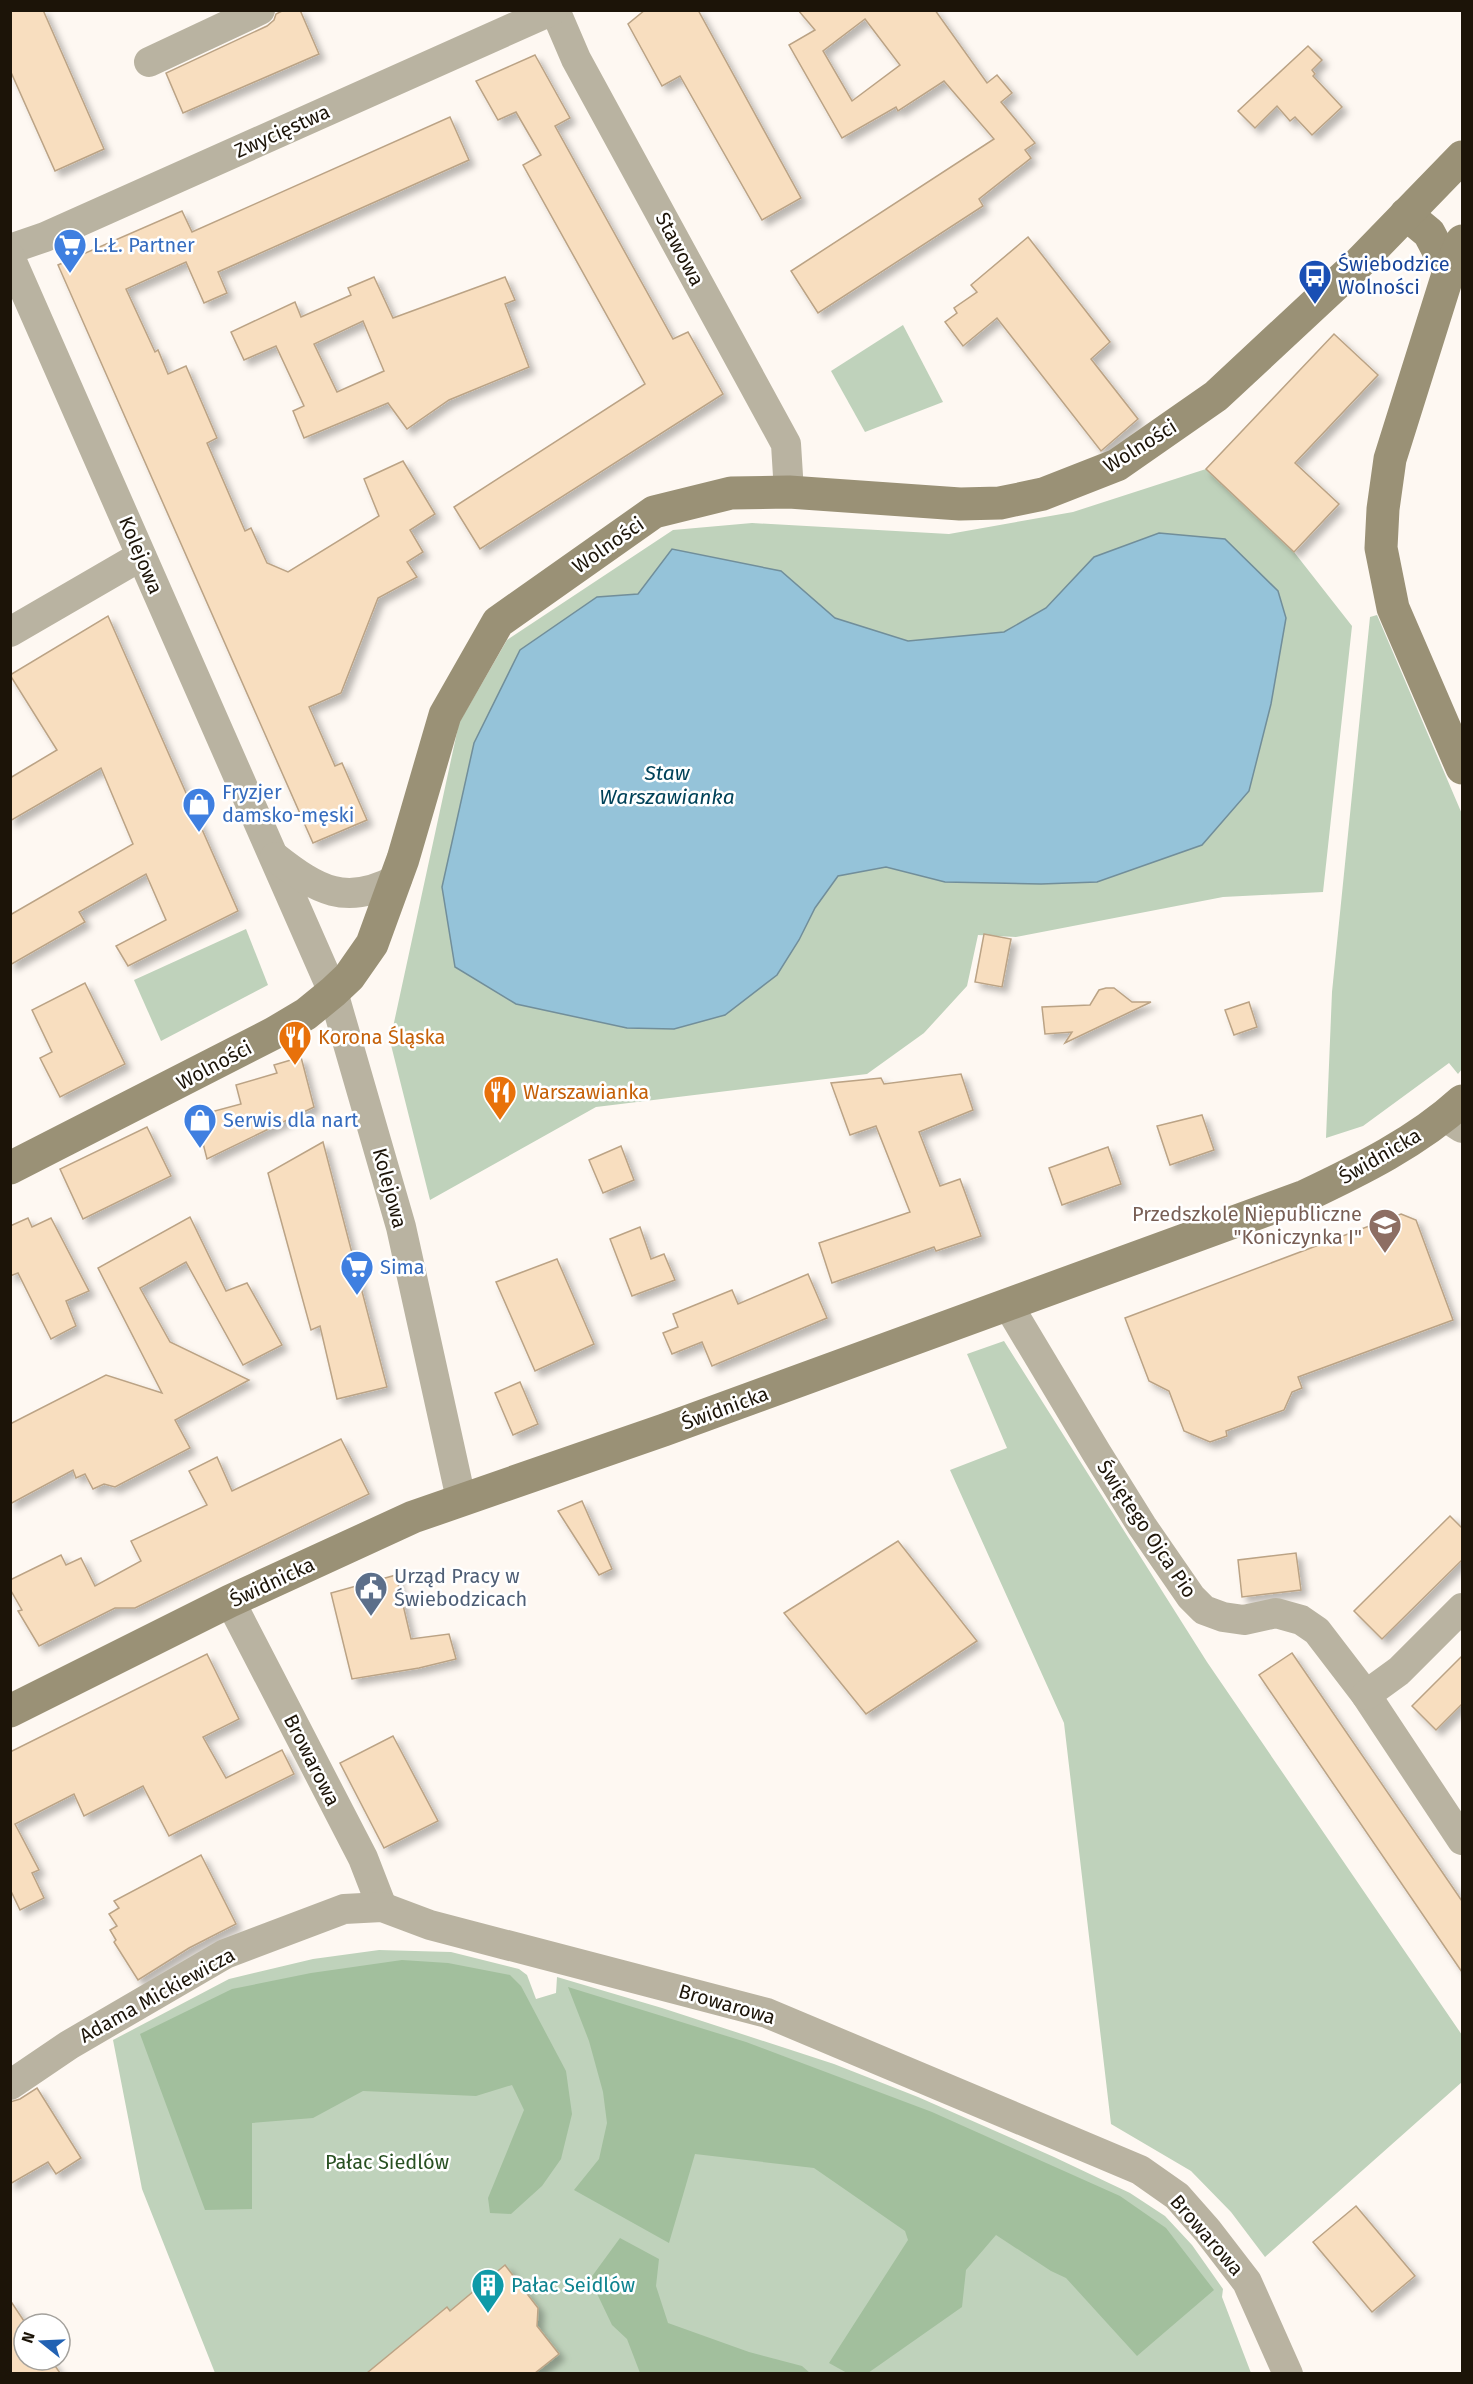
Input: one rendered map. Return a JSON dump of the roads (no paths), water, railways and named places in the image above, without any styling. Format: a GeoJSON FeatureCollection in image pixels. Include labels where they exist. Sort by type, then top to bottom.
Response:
{"type":"FeatureCollection","features":[{"type":"Feature","properties":{"kind":"street"},"geometry":{"type":"LineString","coordinates":[[149,62],[260,10]]}},
{"type":"Feature","properties":{"kind":"street","name":"Zwycięstwa"},"geometry":{"type":"LineString","coordinates":[[10,249],[45,237],[554,10]]}},
{"type":"Feature","properties":{"kind":"street","name":"Stawowa"},"geometry":{"type":"LineString","coordinates":[[554,10],[582,68],[786,444],[789,492]]}},
{"type":"Feature","properties":{"kind":"street","name":"Wolności"},"geometry":{"type":"LineString","coordinates":[[10,1168],[274,1033],[306,1014],[350,977],[372,944],[397,879],[445,715],[498,622],[654,512],[731,493],[789,492],[960,504],[1000,503],[1043,494],[1117,465],[1216,396],[1353,269],[1462,157]]}},
{"type":"Feature","properties":{"kind":"street"},"geometry":{"type":"LineString","coordinates":[[1406,214],[1429,233],[1449,271]]}},
{"type":"Feature","properties":{"kind":"street"},"geometry":{"type":"LineString","coordinates":[[1462,241],[1449,271],[1390,459],[1383,509],[1381,548],[1393,608],[1462,768]]}},
{"type":"Feature","properties":{"kind":"street","name":"Kolejowa"},"geometry":{"type":"LineString","coordinates":[[10,257],[333,992],[401,1227],[461,1499]]}},
{"type":"Feature","properties":{"kind":"street"},"geometry":{"type":"LineString","coordinates":[[10,632],[141,556]]}},
{"type":"Feature","properties":{"kind":"street","name":"Kolejowa"},"geometry":{"type":"LineString","coordinates":[[272,854],[304,880],[329,891],[364,893],[397,879]]}},
{"type":"Feature","properties":{"kind":"street","name":"Świdnicka"},"geometry":{"type":"LineString","coordinates":[[10,1711],[230,1601],[413,1517],[664,1430],[1305,1196],[1457,1116]]}},
{"type":"Feature","properties":{"kind":"street","name":"Świętego Ojca Pio"},"geometry":{"type":"LineString","coordinates":[[1008,1305],[1142,1526],[1191,1597],[1204,1610],[1223,1617],[1244,1620],[1276,1613],[1301,1620],[1317,1631],[1366,1695],[1462,1840]]}},
{"type":"Feature","properties":{"kind":"street","name":"Browarowa"},"geometry":{"type":"LineString","coordinates":[[230,1601],[363,1858],[382,1907],[430,1925],[767,2013],[1140,2170],[1177,2196],[1207,2230],[1246,2282],[1288,2373]]}},
{"type":"Feature","properties":{"kind":"street"},"geometry":{"type":"LineString","coordinates":[[1366,1695],[1399,1671],[1462,1608]]}},
{"type":"Feature","properties":{"kind":"street","name":"Adama Mickiewicza"},"geometry":{"type":"LineString","coordinates":[[10,2085],[69,2045],[225,1954],[344,1909],[382,1907]]}},
{"type":"Feature","properties":{"kind":"water","name":"Staw Warszawianka"},"geometry":{"type":"Polygon","coordinates":[[[1159,533],[1225,539],[1278,591],[1286,618],[1271,704],[1249,791],[1202,845],[1097,882],[1041,884],[945,882],[886,867],[838,876],[815,908],[799,940],[777,975],[725,1015],[674,1029],[627,1028],[516,1004],[455,967],[442,887],[474,743],[520,650],[597,597],[638,594],[672,549],[781,571],[835,618],[908,641],[1004,632],[1046,608],[1094,557],[1159,533]]]}},
{"type":"Feature","properties":{"kind":"place","name":"L.Ł. Partner"},"geometry":{"type":"Point","coordinates":[70,274]}},
{"type":"Feature","properties":{"kind":"place","name":"Świebodzice Wolności"},"geometry":{"type":"Point","coordinates":[1315,305]}},
{"type":"Feature","properties":{"kind":"place","name":"Fryzjer damsko-męski"},"geometry":{"type":"Point","coordinates":[199,833]}},
{"type":"Feature","properties":{"kind":"place","name":"Korona Śląska"},"geometry":{"type":"Point","coordinates":[295,1066]}},
{"type":"Feature","properties":{"kind":"place","name":"Warszawianka"},"geometry":{"type":"Point","coordinates":[500,1121]}},
{"type":"Feature","properties":{"kind":"place","name":"Serwis dla nart"},"geometry":{"type":"Point","coordinates":[200,1149]}},
{"type":"Feature","properties":{"kind":"place","name":"Przedszkole Niepubliczne \"Koniczynka I\""},"geometry":{"type":"Point","coordinates":[1385,1254]}},
{"type":"Feature","properties":{"kind":"place","name":"Sima"},"geometry":{"type":"Point","coordinates":[357,1296]}},
{"type":"Feature","properties":{"kind":"place","name":"Urząd Pracy w Świebodzicach"},"geometry":{"type":"Point","coordinates":[371,1617]}},
{"type":"Feature","properties":{"kind":"place","name":"Pałac Seidlów"},"geometry":{"type":"Point","coordinates":[488,2314]}},
{"type":"Feature","properties":{"kind":"park label","name":"Pałac Siedlów"},"geometry":{"type":"Point","coordinates":[387,2162]}}]}
